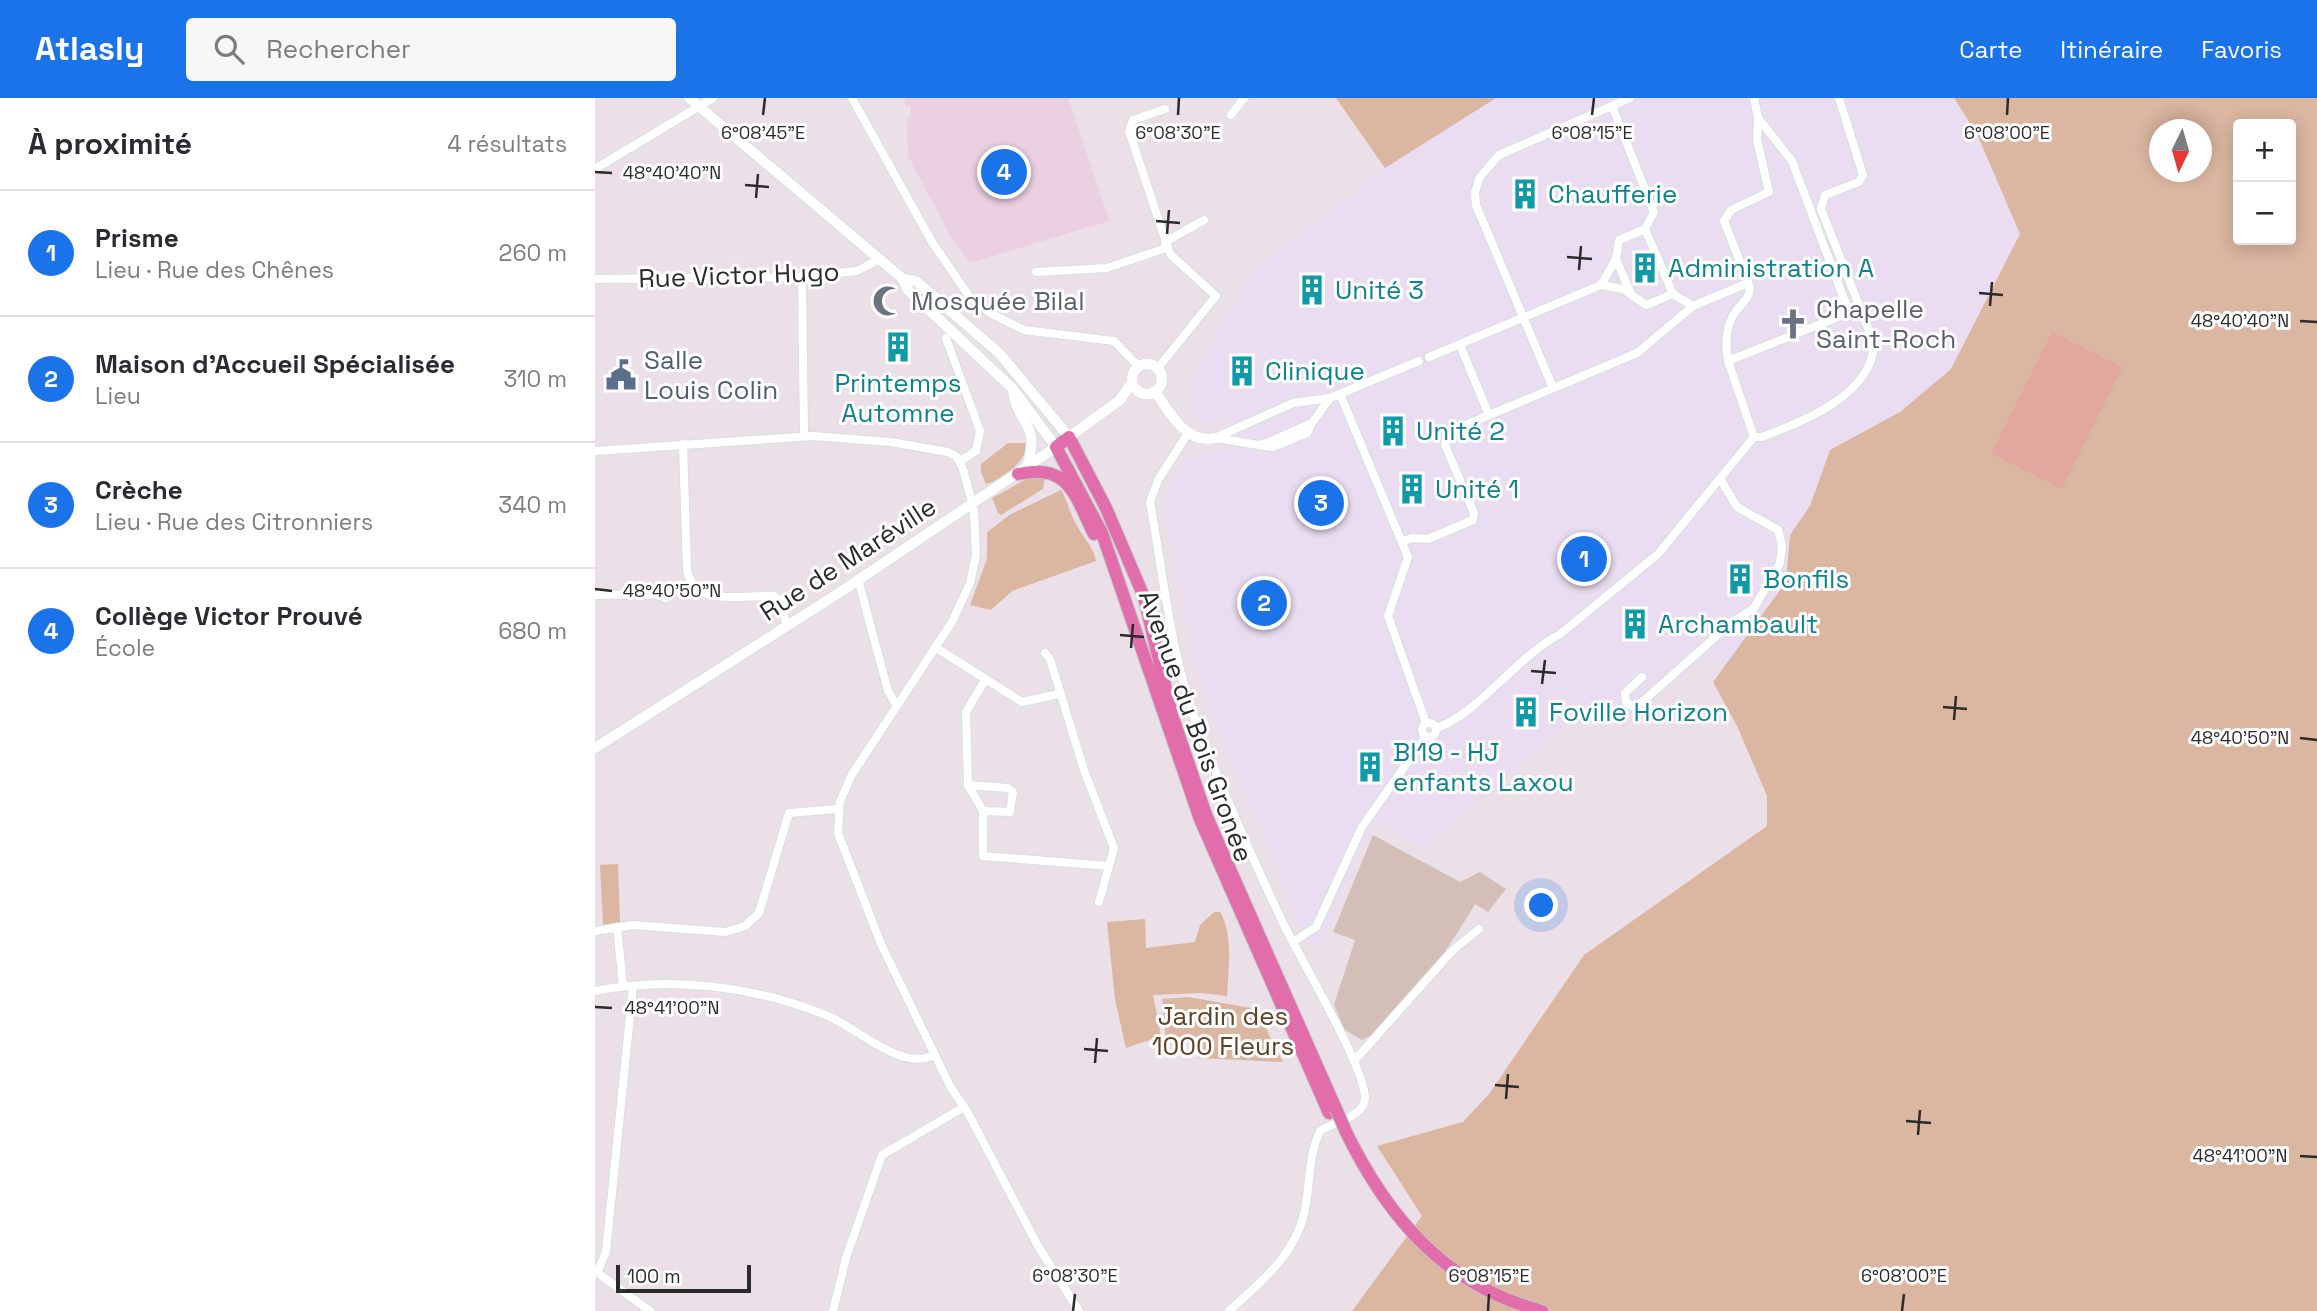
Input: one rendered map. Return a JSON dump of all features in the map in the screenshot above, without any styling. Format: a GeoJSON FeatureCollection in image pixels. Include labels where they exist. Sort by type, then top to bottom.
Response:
{"type":"FeatureCollection","features":[{"type":"Feature","properties":{"kind":"main road"},"geometry":{"type":"LineString","coordinates":[[689,98],[903,279],[907,289],[1013,389],[1056,447]]}},
{"type":"Feature","properties":{"kind":"main road"},"geometry":{"type":"LineString","coordinates":[[903,279],[916,281],[1000,354],[1069,438]]}},
{"type":"Feature","properties":{"kind":"main road"},"geometry":{"type":"LineString","coordinates":[[1013,389],[1015,404],[1032,433],[1023,470],[1048,471],[1065,481],[1099,544],[1119,592],[1127,598]]}},
{"type":"Feature","properties":{"kind":"main road","name":"Rue de Maréville"},"geometry":{"type":"LineString","coordinates":[[595,748],[787,626],[1069,438]]}},
{"type":"Feature","properties":{"kind":"main road","name":"Avenue du Bois Gronée"},"geometry":{"type":"LineString","coordinates":[[1069,438],[1105,508],[1143,597],[1172,715],[1206,815],[1332,1111]]}},
{"type":"Feature","properties":{"kind":"main road","name":"Avenue du Bois Gronée"},"geometry":{"type":"LineString","coordinates":[[1056,447],[1102,533],[1127,598],[1200,819],[1372,1197],[1406,1241],[1448,1277],[1514,1311]]}},
{"type":"Feature","properties":{"kind":"main road","name":"Avenue du Bois Gronée"},"geometry":{"type":"LineString","coordinates":[[1343,1133],[1387,1206],[1423,1246],[1448,1268],[1481,1288],[1542,1311]]}},
{"type":"Feature","properties":{"kind":"street"},"geometry":{"type":"LineString","coordinates":[[595,169],[713,98]]}},
{"type":"Feature","properties":{"kind":"street"},"geometry":{"type":"LineString","coordinates":[[852,98],[938,251],[969,296],[990,313],[1024,330],[1114,341],[1139,367]]}},
{"type":"Feature","properties":{"kind":"street"},"geometry":{"type":"LineString","coordinates":[[1231,115],[1244,98]]}},
{"type":"Feature","properties":{"kind":"street"},"geometry":{"type":"LineString","coordinates":[[1553,388],[1476,205],[1475,192],[1480,177],[1499,155],[1630,98]]}},
{"type":"Feature","properties":{"kind":"street"},"geometry":{"type":"LineString","coordinates":[[1754,98],[1758,118],[1757,140],[1769,192],[1724,216],[1750,292],[1735,312],[1727,331],[1728,361],[1755,437]]}},
{"type":"Feature","properties":{"kind":"street"},"geometry":{"type":"LineString","coordinates":[[1755,437],[1762,438],[1818,415],[1848,391],[1874,354],[1874,343],[1821,209],[1825,195],[1859,182],[1863,175],[1839,98]]}},
{"type":"Feature","properties":{"kind":"street"},"geometry":{"type":"LineString","coordinates":[[1429,357],[1601,285],[1616,259],[1619,240],[1646,229],[1654,212],[1612,106]]}},
{"type":"Feature","properties":{"kind":"street"},"geometry":{"type":"LineString","coordinates":[[1158,368],[1216,296],[1176,261],[1165,245],[1129,131],[1132,120],[1165,109]]}},
{"type":"Feature","properties":{"kind":"street"},"geometry":{"type":"LineString","coordinates":[[1728,361],[1843,315],[1847,307],[1792,161],[1758,118]]}},
{"type":"Feature","properties":{"kind":"street"},"geometry":{"type":"LineString","coordinates":[[1036,272],[1107,268],[1165,245],[1204,220]]}},
{"type":"Feature","properties":{"kind":"street"},"geometry":{"type":"LineString","coordinates":[[1646,229],[1673,294],[1693,306]]}},
{"type":"Feature","properties":{"kind":"street","name":"Rue Victor Hugo"},"geometry":{"type":"LineString","coordinates":[[595,279],[802,277],[857,271],[880,259]]}},
{"type":"Feature","properties":{"kind":"street"},"geometry":{"type":"LineString","coordinates":[[1616,259],[1631,294]]}},
{"type":"Feature","properties":{"kind":"street"},"geometry":{"type":"LineString","coordinates":[[802,277],[804,436]]}},
{"type":"Feature","properties":{"kind":"street"},"geometry":{"type":"LineString","coordinates":[[1402,542],[1427,539],[1473,520],[1474,513],[1444,442],[1450,432],[1637,353],[1693,306],[1748,283]]}},
{"type":"Feature","properties":{"kind":"street"},"geometry":{"type":"LineString","coordinates":[[1601,285],[1631,294],[1646,305],[1673,294]]}},
{"type":"Feature","properties":{"kind":"street"},"geometry":{"type":"LineString","coordinates":[[946,338],[980,431],[976,451],[960,461]]}},
{"type":"Feature","properties":{"kind":"street"},"geometry":{"type":"LineString","coordinates":[[1460,345],[1489,415]]}},
{"type":"Feature","properties":{"kind":"street"},"geometry":{"type":"LineString","coordinates":[[1215,438],[1293,403],[1330,398],[1419,362]]}},
{"type":"Feature","properties":{"kind":"street"},"geometry":{"type":"LineString","coordinates":[[1148,364],[1158,368],[1163,379],[1155,392],[1142,394],[1132,382],[1139,367],[1148,364]]}},
{"type":"Feature","properties":{"kind":"street","name":"Rue de Maréville"},"geometry":{"type":"LineString","coordinates":[[1069,438],[1120,400],[1132,382]]}},
{"type":"Feature","properties":{"kind":"street"},"geometry":{"type":"LineString","coordinates":[[1155,392],[1188,433],[1203,439],[1215,438],[1259,445],[1312,424],[1330,398]]}},
{"type":"Feature","properties":{"kind":"street","name":"Rue de Maréville"},"geometry":{"type":"LineString","coordinates":[[1120,400],[1142,394]]}},
{"type":"Feature","properties":{"kind":"street"},"geometry":{"type":"LineString","coordinates":[[1341,394],[1402,542],[1407,564],[1388,617],[1426,723],[1436,728]]}},
{"type":"Feature","properties":{"kind":"street"},"geometry":{"type":"LineString","coordinates":[[1188,433],[1158,480],[1150,502],[1177,647],[1198,728],[1293,942],[1355,1060],[1365,1095],[1364,1104],[1357,1112],[1320,1131],[1311,1162],[1305,1209],[1289,1251],[1229,1311]]}},
{"type":"Feature","properties":{"kind":"street"},"geometry":{"type":"LineString","coordinates":[[595,451],[804,436],[891,442],[948,452],[960,461],[973,503],[976,547],[973,575],[958,612],[851,776],[838,809],[838,833],[844,854],[886,955],[927,1042],[1038,1246],[1079,1311]]}},
{"type":"Feature","properties":{"kind":"street"},"geometry":{"type":"LineString","coordinates":[[1436,728],[1454,720],[1542,644],[1559,635],[1658,554],[1755,437]]}},
{"type":"Feature","properties":{"kind":"street"},"geometry":{"type":"LineString","coordinates":[[683,444],[687,570],[691,583],[710,596],[774,596],[780,600],[787,626]]}},
{"type":"Feature","properties":{"kind":"street"},"geometry":{"type":"LineString","coordinates":[[1642,677],[1625,693],[1626,702],[1632,706],[1641,704],[1730,624],[1754,608],[1780,563],[1782,547],[1778,530],[1737,507],[1721,480]]}},
{"type":"Feature","properties":{"kind":"street"},"geometry":{"type":"LineString","coordinates":[[858,579],[888,691],[897,706]]}},
{"type":"Feature","properties":{"kind":"street"},"geometry":{"type":"LineString","coordinates":[[595,596],[656,594],[666,598]]}},
{"type":"Feature","properties":{"kind":"street"},"geometry":{"type":"LineString","coordinates":[[935,647],[1022,702],[1059,694]]}},
{"type":"Feature","properties":{"kind":"street"},"geometry":{"type":"LineString","coordinates":[[1045,653],[1050,659],[1087,779],[1114,845],[1099,902]]}},
{"type":"Feature","properties":{"kind":"street"},"geometry":{"type":"LineString","coordinates":[[985,680],[966,712],[968,785],[983,811],[981,851],[988,859],[1109,866]]}},
{"type":"Feature","properties":{"kind":"street"},"geometry":{"type":"LineString","coordinates":[[1426,723],[1422,730],[1426,736]]}},
{"type":"Feature","properties":{"kind":"street"},"geometry":{"type":"LineString","coordinates":[[1426,736],[1434,736],[1436,728]]}},
{"type":"Feature","properties":{"kind":"street"},"geometry":{"type":"LineString","coordinates":[[1293,942],[1316,927],[1362,827],[1426,736]]}},
{"type":"Feature","properties":{"kind":"street"},"geometry":{"type":"LineString","coordinates":[[968,785],[1008,788],[1013,792],[1010,812],[983,811]]}},
{"type":"Feature","properties":{"kind":"street"},"geometry":{"type":"LineString","coordinates":[[595,931],[617,927],[670,926],[719,932],[739,930],[759,913],[779,836],[789,813],[838,809]]}},
{"type":"Feature","properties":{"kind":"street"},"geometry":{"type":"LineString","coordinates":[[617,927],[623,986]]}},
{"type":"Feature","properties":{"kind":"street"},"geometry":{"type":"LineString","coordinates":[[1355,1060],[1453,950],[1479,929]]}},
{"type":"Feature","properties":{"kind":"street"},"geometry":{"type":"LineString","coordinates":[[595,991],[623,986],[688,985],[762,994],[830,1016],[849,1030],[911,1060],[934,1055]]}},
{"type":"Feature","properties":{"kind":"street"},"geometry":{"type":"LineString","coordinates":[[633,986],[606,1252],[596,1272],[650,1311]]}},
{"type":"Feature","properties":{"kind":"street"},"geometry":{"type":"LineString","coordinates":[[833,1311],[846,1258],[882,1155],[964,1107]]}},
{"type":"Feature","properties":{"kind":"shaded area"},"geometry":{"type":"Polygon","coordinates":[[[905,98],[1068,98],[1109,221],[970,263],[952,239],[908,156],[907,119],[910,118],[910,106],[905,106],[905,98]]]}},
{"type":"Feature","properties":{"kind":"shaded area"},"geometry":{"type":"Polygon","coordinates":[[[1496,98],[2107,98],[2116,174],[1736,663],[1705,658],[1618,730],[1593,702],[1423,849],[1378,819],[1368,834],[1320,945],[1306,941],[1262,830],[1214,723],[1195,661],[1163,499],[1183,461],[1228,448],[1231,431],[1228,421],[1204,423],[1190,413],[1191,379],[1253,272],[1385,168],[1496,98]]]}},
{"type":"Feature","properties":{"kind":"shaded area"},"geometry":{"type":"Polygon","coordinates":[[[2052,332],[2123,367],[2062,489],[1991,454],[2052,332]]]}},
{"type":"Feature","properties":{"kind":"shaded area"},"geometry":{"type":"Polygon","coordinates":[[[1373,835],[1460,882],[1480,872],[1506,889],[1488,912],[1475,904],[1425,980],[1393,1017],[1362,1040],[1345,1030],[1334,1005],[1355,940],[1333,932],[1373,835]]]}},
{"type":"Feature","properties":{"kind":"green space"},"geometry":{"type":"Polygon","coordinates":[[[1336,98],[1496,98],[1385,168],[1336,98]]]}},
{"type":"Feature","properties":{"kind":"green space"},"geometry":{"type":"Polygon","coordinates":[[[1954,98],[2317,98],[2317,1311],[1352,1311],[1422,1216],[1377,1146],[1463,1122],[1489,1094],[1584,955],[1767,826],[1767,796],[1737,726],[1713,682],[1786,582],[1790,535],[1810,506],[1830,450],[1900,412],[1951,369],[2020,234],[1977,134],[1954,98]]]}},
{"type":"Feature","properties":{"kind":"green space"},"geometry":{"type":"Polygon","coordinates":[[[1008,443],[1029,443],[1023,457],[1013,469],[986,484],[981,464],[1008,443]]]}},
{"type":"Feature","properties":{"kind":"green space"},"geometry":{"type":"Polygon","coordinates":[[[1032,476],[1045,476],[1043,489],[1001,515],[998,513],[992,498],[1032,476]]]}},
{"type":"Feature","properties":{"kind":"green space"},"geometry":{"type":"Polygon","coordinates":[[[1061,490],[1096,561],[1012,591],[991,610],[970,605],[987,559],[987,532],[1011,514],[1061,490]]]}},
{"type":"Feature","properties":{"kind":"green space"},"geometry":{"type":"Polygon","coordinates":[[[618,864],[620,922],[603,925],[600,865],[618,864]]]}},
{"type":"Feature","properties":{"kind":"green space"},"geometry":{"type":"Polygon","coordinates":[[[1214,912],[1220,912],[1227,931],[1227,996],[1202,993],[1153,995],[1161,1036],[1126,1048],[1115,999],[1107,922],[1145,919],[1146,948],[1195,942],[1200,925],[1214,912]]]}},
{"type":"Feature","properties":{"kind":"green space","name":"Jardin des 1000 Fleurs"},"geometry":{"type":"Polygon","coordinates":[[[1188,997],[1251,1008],[1253,1015],[1258,1013],[1283,1062],[1199,1058],[1197,1037],[1166,1041],[1162,999],[1188,997]]]}},
{"type":"Feature","properties":{"kind":"place","name":"Collège Victor Prouvé"},"geometry":{"type":"Point","coordinates":[1004,172]}},
{"type":"Feature","properties":{"kind":"place","name":"Chaufferie"},"geometry":{"type":"Point","coordinates":[1525,194]}},
{"type":"Feature","properties":{"kind":"place","name":"Administration A"},"geometry":{"type":"Point","coordinates":[1645,268]}},
{"type":"Feature","properties":{"kind":"place","name":"Unité 3"},"geometry":{"type":"Point","coordinates":[1312,290]}},
{"type":"Feature","properties":{"kind":"place","name":"Mosquée Bilal"},"geometry":{"type":"Point","coordinates":[888,301]}},
{"type":"Feature","properties":{"kind":"place","name":"Chapelle Saint-Roch"},"geometry":{"type":"Point","coordinates":[1793,324]}},
{"type":"Feature","properties":{"kind":"place","name":"Printemps Automne"},"geometry":{"type":"Point","coordinates":[898,347]}},
{"type":"Feature","properties":{"kind":"place","name":"Clinique"},"geometry":{"type":"Point","coordinates":[1242,371]}},
{"type":"Feature","properties":{"kind":"place","name":"Salle Louis Colin"},"geometry":{"type":"Point","coordinates":[621,375]}},
{"type":"Feature","properties":{"kind":"place","name":"Unité 2"},"geometry":{"type":"Point","coordinates":[1393,431]}},
{"type":"Feature","properties":{"kind":"place","name":"Unité 1"},"geometry":{"type":"Point","coordinates":[1412,489]}},
{"type":"Feature","properties":{"kind":"place","name":"Crèche"},"geometry":{"type":"Point","coordinates":[1321,503]}},
{"type":"Feature","properties":{"kind":"place","name":"Prisme"},"geometry":{"type":"Point","coordinates":[1584,559]}},
{"type":"Feature","properties":{"kind":"place","name":"Bonfils"},"geometry":{"type":"Point","coordinates":[1740,579]}},
{"type":"Feature","properties":{"kind":"place","name":"Maison d'Accueil Spécialisée"},"geometry":{"type":"Point","coordinates":[1264,603]}},
{"type":"Feature","properties":{"kind":"place","name":"Archambault"},"geometry":{"type":"Point","coordinates":[1635,624]}},
{"type":"Feature","properties":{"kind":"place","name":"Foville Horizon"},"geometry":{"type":"Point","coordinates":[1526,712]}},
{"type":"Feature","properties":{"kind":"place","name":"BI19 - HJ enfants Laxou"},"geometry":{"type":"Point","coordinates":[1370,767]}}]}
